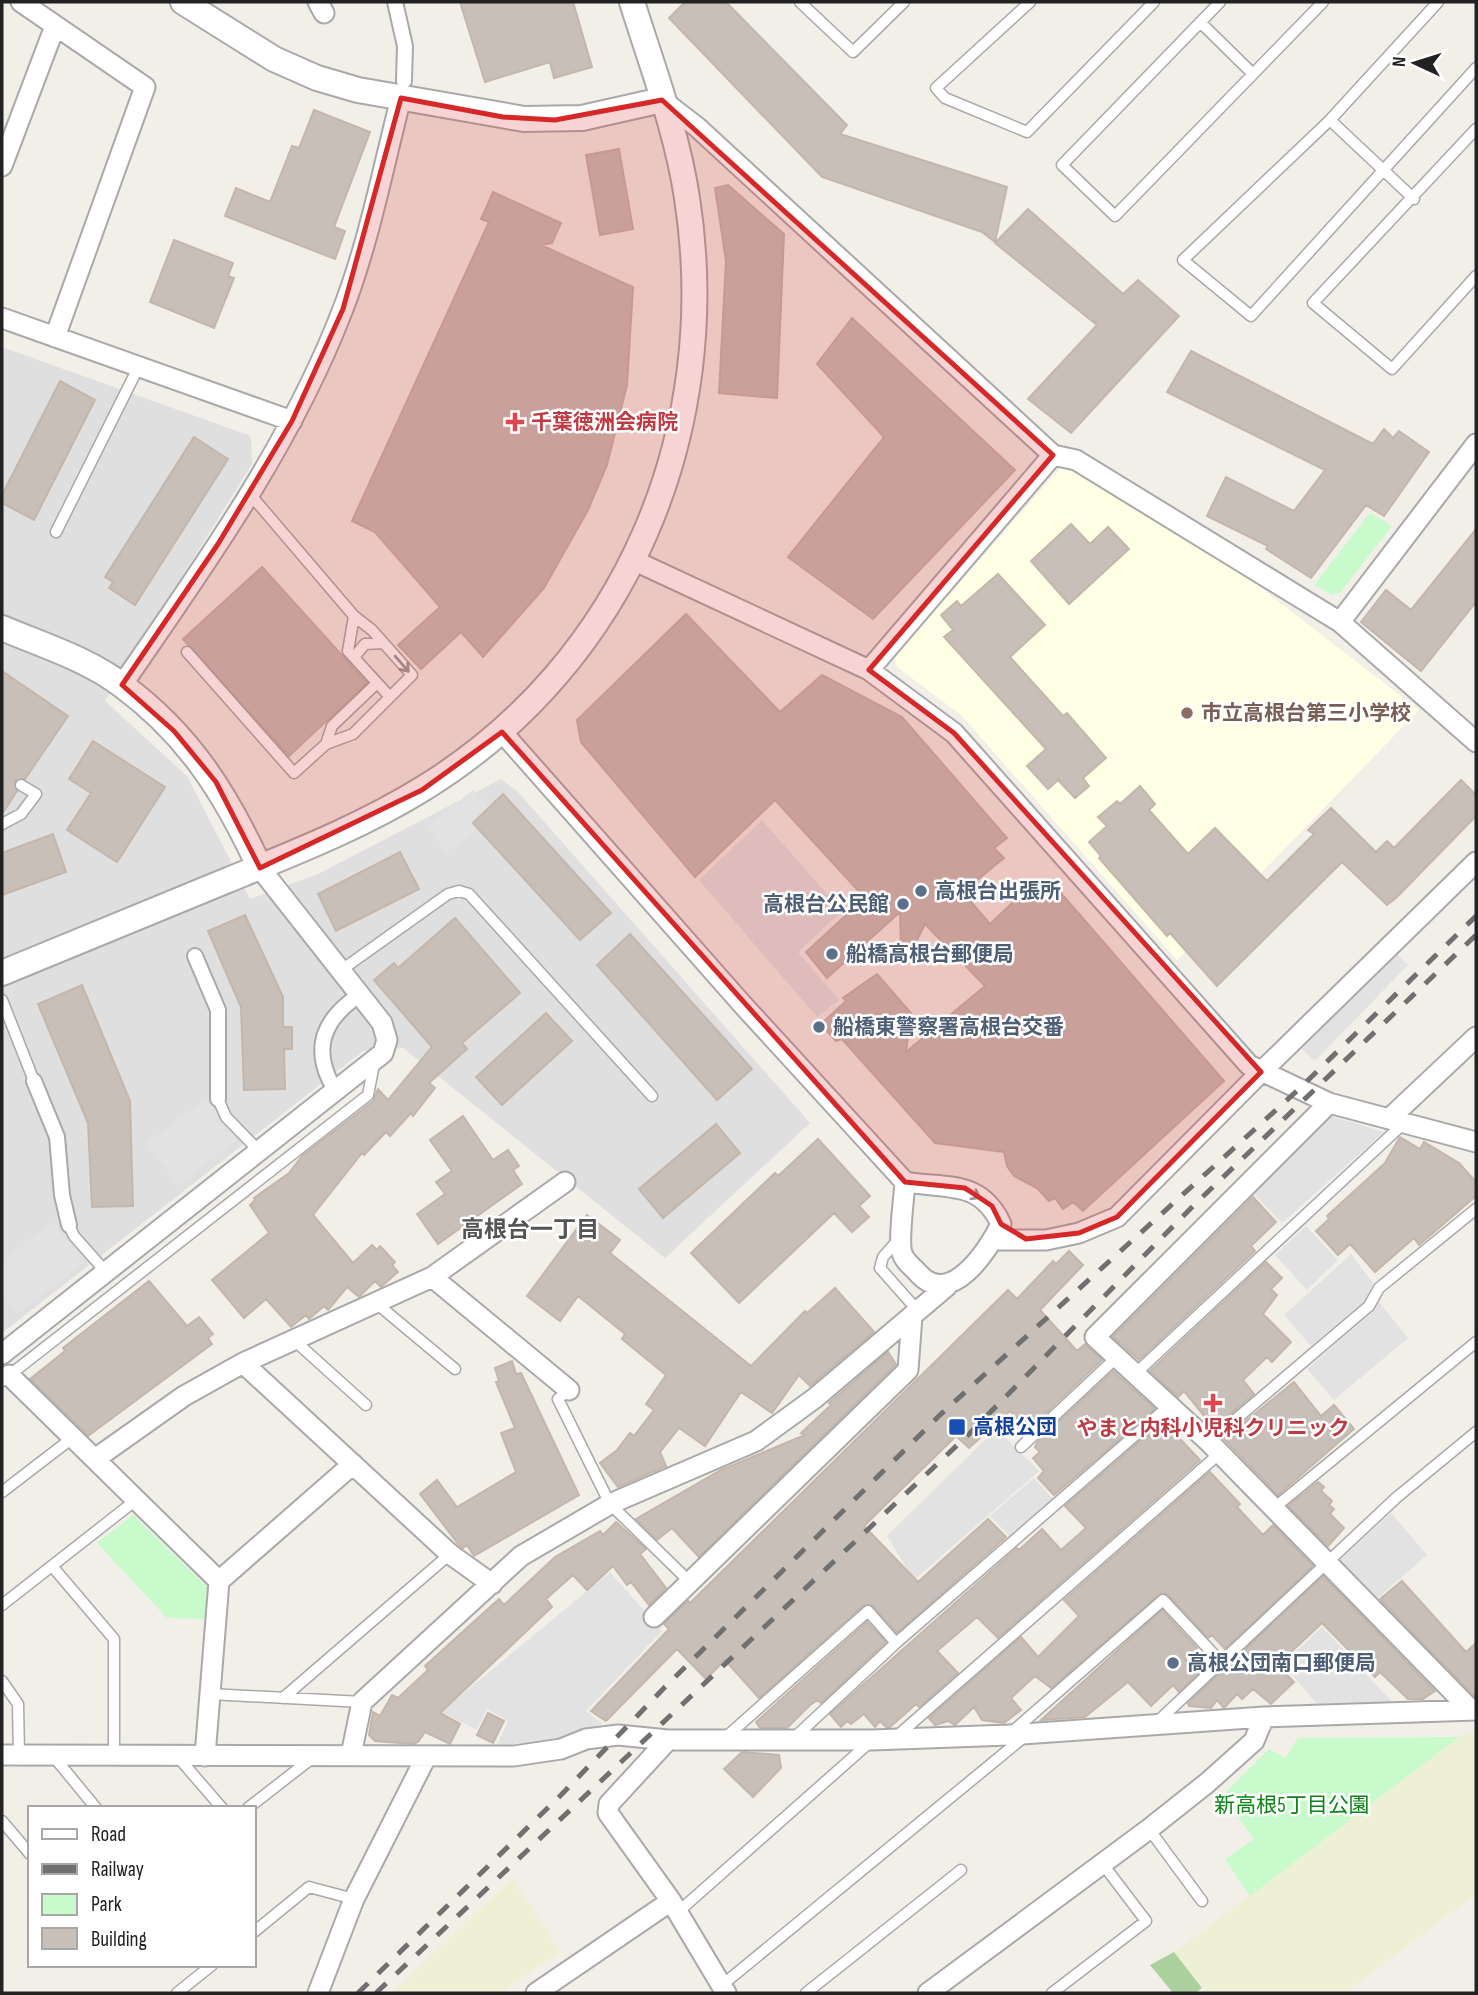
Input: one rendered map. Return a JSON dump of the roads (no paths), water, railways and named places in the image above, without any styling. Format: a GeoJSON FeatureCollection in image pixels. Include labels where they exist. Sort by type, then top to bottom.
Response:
{"type":"FeatureCollection","features":[{"type":"Feature","properties":{"kind":"street"},"geometry":{"type":"LineString","coordinates":[[21,2],[145,87],[55,337]]}},
{"type":"Feature","properties":{"kind":"street"},"geometry":{"type":"LineString","coordinates":[[183,2],[264,54],[297,71],[337,85],[403,90],[503,117],[555,120],[582,118],[662,100]]}},
{"type":"Feature","properties":{"kind":"street"},"geometry":{"type":"LineString","coordinates":[[122,685],[218,544],[292,421],[343,309],[403,90],[405,46],[395,2]]}},
{"type":"Feature","properties":{"kind":"street"},"geometry":{"type":"LineString","coordinates":[[2,973],[260,868],[422,790],[502,732],[535,699],[583,640],[635,561],[668,477],[692,352],[695,278],[691,221],[676,143],[632,2]]}},
{"type":"Feature","properties":{"kind":"street"},"geometry":{"type":"LineString","coordinates":[[2,166],[55,26]]}},
{"type":"Feature","properties":{"kind":"street"},"geometry":{"type":"LineString","coordinates":[[662,100],[697,127],[1053,455],[1076,460],[1340,622],[1476,742]]}},
{"type":"Feature","properties":{"kind":"street"},"geometry":{"type":"LineString","coordinates":[[2,318],[292,421]]}},
{"type":"Feature","properties":{"kind":"street"},"geometry":{"type":"LineString","coordinates":[[1340,622],[1476,444]]}},
{"type":"Feature","properties":{"kind":"street"},"geometry":{"type":"LineString","coordinates":[[869,670],[1053,455]]}},
{"type":"Feature","properties":{"kind":"street"},"geometry":{"type":"LineString","coordinates":[[635,561],[869,670],[954,733],[1249,1065],[1329,1103],[1476,1142]]}},
{"type":"Feature","properties":{"kind":"street"},"geometry":{"type":"LineString","coordinates":[[2,628],[87,664],[122,685],[174,731],[216,782],[260,868],[386,1032],[383,1053],[374,1063],[2,1354]]}},
{"type":"Feature","properties":{"kind":"street"},"geometry":{"type":"LineString","coordinates":[[502,732],[742,1004],[905,1182],[965,1188],[992,1206],[997,1232]]}},
{"type":"Feature","properties":{"kind":"street"},"geometry":{"type":"LineString","coordinates":[[997,1232],[1026,1239],[1046,1240],[1117,1217],[1476,862]]}},
{"type":"Feature","properties":{"kind":"street"},"geometry":{"type":"LineString","coordinates":[[195,956],[218,1010],[218,1099]]}},
{"type":"Feature","properties":{"kind":"street"},"geometry":{"type":"LineString","coordinates":[[330,1081],[321,1044],[330,1021],[351,1001]]}},
{"type":"Feature","properties":{"kind":"street"},"geometry":{"type":"LineString","coordinates":[[1396,1121],[1476,1037]]}},
{"type":"Feature","properties":{"kind":"street"},"geometry":{"type":"LineString","coordinates":[[34,1081],[57,1137],[62,1195],[69,1225]]}},
{"type":"Feature","properties":{"kind":"street"},"geometry":{"type":"LineString","coordinates":[[1329,1103],[1095,1337],[1214,1448],[1474,1710]]}},
{"type":"Feature","properties":{"kind":"street"},"geometry":{"type":"LineString","coordinates":[[94,1459],[184,1396],[243,1363],[432,1277],[565,1182]]}},
{"type":"Feature","properties":{"kind":"street"},"geometry":{"type":"LineString","coordinates":[[905,1182],[902,1256],[924,1279],[936,1285],[947,1286]]}},
{"type":"Feature","properties":{"kind":"street"},"geometry":{"type":"LineString","coordinates":[[903,1226],[927,1186]]}},
{"type":"Feature","properties":{"kind":"street"},"geometry":{"type":"LineString","coordinates":[[351,1755],[362,1702],[521,1556],[610,1504],[757,1441],[816,1398],[957,1280],[997,1232]]}},
{"type":"Feature","properties":{"kind":"street"},"geometry":{"type":"LineString","coordinates":[[432,1277],[569,1390]]}},
{"type":"Feature","properties":{"kind":"street"},"geometry":{"type":"LineString","coordinates":[[654,1617],[908,1370],[915,1314]]}},
{"type":"Feature","properties":{"kind":"street"},"geometry":{"type":"LineString","coordinates":[[243,1363],[450,1554],[492,1584]]}},
{"type":"Feature","properties":{"kind":"street"},"geometry":{"type":"LineString","coordinates":[[6,1378],[219,1581]]}},
{"type":"Feature","properties":{"kind":"street"},"geometry":{"type":"LineString","coordinates":[[205,1756],[219,1581],[353,1464]]}},
{"type":"Feature","properties":{"kind":"street"},"geometry":{"type":"LineString","coordinates":[[10,1755],[514,1756],[561,1749],[586,1739],[618,1735],[668,1740],[872,1740],[1018,1734],[1264,1717],[1474,1710]]}},
{"type":"Feature","properties":{"kind":"street"},"geometry":{"type":"LineString","coordinates":[[928,1993],[1149,1829],[1241,1754],[1254,1741],[1264,1717]]}},
{"type":"Feature","properties":{"kind":"street"},"geometry":{"type":"LineString","coordinates":[[668,1740],[609,1804],[608,1813],[675,1906],[724,1990]]}},
{"type":"Feature","properties":{"kind":"street"},"geometry":{"type":"LineString","coordinates":[[318,1993],[354,1899],[426,1757]]}},
{"type":"Feature","properties":{"kind":"street"},"geometry":{"type":"LineString","coordinates":[[536,1993],[675,1906]]}},
{"type":"Feature","properties":{"kind":"lane"},"geometry":{"type":"LineString","coordinates":[[800,2],[853,52],[904,2]]}},
{"type":"Feature","properties":{"kind":"lane"},"geometry":{"type":"LineString","coordinates":[[1030,2],[936,88],[944,99],[1027,132],[1154,2]]}},
{"type":"Feature","properties":{"kind":"lane"},"geometry":{"type":"LineString","coordinates":[[1220,2],[1062,165],[1115,216],[1323,2]]}},
{"type":"Feature","properties":{"kind":"lane"},"geometry":{"type":"LineString","coordinates":[[1438,2],[1330,120],[1183,260],[1251,316],[1476,68]]}},
{"type":"Feature","properties":{"kind":"lane"},"geometry":{"type":"LineString","coordinates":[[1200,22],[1253,74]]}},
{"type":"Feature","properties":{"kind":"lane"},"geometry":{"type":"LineString","coordinates":[[1330,120],[1413,199]]}},
{"type":"Feature","properties":{"kind":"lane"},"geometry":{"type":"LineString","coordinates":[[1476,129],[1313,303],[1392,369],[1476,276]]}},
{"type":"Feature","properties":{"kind":"lane"},"geometry":{"type":"LineString","coordinates":[[56,533],[139,366]]}},
{"type":"Feature","properties":{"kind":"lane"},"geometry":{"type":"LineString","coordinates":[[187,652],[294,773],[326,744],[353,734],[412,675],[354,616],[249,493]]}},
{"type":"Feature","properties":{"kind":"lane"},"geometry":{"type":"LineString","coordinates":[[354,616],[348,651],[390,697]]}},
{"type":"Feature","properties":{"kind":"lane"},"geometry":{"type":"LineString","coordinates":[[354,657],[365,644],[383,643]]}},
{"type":"Feature","properties":{"kind":"lane"},"geometry":{"type":"LineString","coordinates":[[326,744],[332,726],[377,683]]}},
{"type":"Feature","properties":{"kind":"lane"},"geometry":{"type":"LineString","coordinates":[[2,824],[21,814],[36,794],[22,785]]}},
{"type":"Feature","properties":{"kind":"lane"},"geometry":{"type":"LineString","coordinates":[[340,971],[448,894],[459,891],[469,894],[652,1096]]}},
{"type":"Feature","properties":{"kind":"lane"},"geometry":{"type":"LineString","coordinates":[[2,1000],[34,1081]]}},
{"type":"Feature","properties":{"kind":"lane"},"geometry":{"type":"LineString","coordinates":[[6,1378],[368,1095],[374,1063]]}},
{"type":"Feature","properties":{"kind":"lane"},"geometry":{"type":"LineString","coordinates":[[218,1099],[226,1117],[260,1152]]}},
{"type":"Feature","properties":{"kind":"lane"},"geometry":{"type":"LineString","coordinates":[[1135,1374],[1396,1121]]}},
{"type":"Feature","properties":{"kind":"lane"},"geometry":{"type":"LineString","coordinates":[[896,1737],[1369,1306],[1379,1288],[1476,1209]]}},
{"type":"Feature","properties":{"kind":"lane"},"geometry":{"type":"LineString","coordinates":[[69,1225],[74,1236],[106,1272]]}},
{"type":"Feature","properties":{"kind":"lane"},"geometry":{"type":"LineString","coordinates":[[903,1226],[883,1257],[880,1268],[915,1314]]}},
{"type":"Feature","properties":{"kind":"lane"},"geometry":{"type":"LineString","coordinates":[[376,1303],[455,1369]]}},
{"type":"Feature","properties":{"kind":"lane"},"geometry":{"type":"LineString","coordinates":[[295,1341],[366,1405]]}},
{"type":"Feature","properties":{"kind":"lane"},"geometry":{"type":"LineString","coordinates":[[1274,1508],[1476,1342]]}},
{"type":"Feature","properties":{"kind":"lane"},"geometry":{"type":"LineString","coordinates":[[1021,1447],[1117,1357]]}},
{"type":"Feature","properties":{"kind":"lane"},"geometry":{"type":"LineString","coordinates":[[569,1390],[558,1399],[610,1504],[690,1582]]}},
{"type":"Feature","properties":{"kind":"lane"},"geometry":{"type":"LineString","coordinates":[[791,1741],[897,1643],[1170,1405]]}},
{"type":"Feature","properties":{"kind":"lane"},"geometry":{"type":"LineString","coordinates":[[1156,1724],[1396,1498],[1476,1432]]}},
{"type":"Feature","properties":{"kind":"lane"},"geometry":{"type":"LineString","coordinates":[[2,1492],[71,1439]]}},
{"type":"Feature","properties":{"kind":"lane"},"geometry":{"type":"LineString","coordinates":[[2,1605],[136,1500]]}},
{"type":"Feature","properties":{"kind":"lane"},"geometry":{"type":"LineString","coordinates":[[284,1698],[450,1554]]}},
{"type":"Feature","properties":{"kind":"lane"},"geometry":{"type":"LineString","coordinates":[[52,1566],[114,1639],[114,1756]]}},
{"type":"Feature","properties":{"kind":"lane"},"geometry":{"type":"LineString","coordinates":[[724,1990],[1018,1734],[1163,1600],[1220,1661]]}},
{"type":"Feature","properties":{"kind":"lane"},"geometry":{"type":"LineString","coordinates":[[723,1740],[868,1611],[897,1643]]}},
{"type":"Feature","properties":{"kind":"lane"},"geometry":{"type":"LineString","coordinates":[[2,1681],[18,1703],[10,1755]]}},
{"type":"Feature","properties":{"kind":"lane"},"geometry":{"type":"LineString","coordinates":[[210,1694],[362,1702]]}},
{"type":"Feature","properties":{"kind":"lane"},"geometry":{"type":"LineString","coordinates":[[675,1906],[872,1740]]}},
{"type":"Feature","properties":{"kind":"lane"},"geometry":{"type":"LineString","coordinates":[[54,1756],[94,1806]]}},
{"type":"Feature","properties":{"kind":"lane"},"geometry":{"type":"LineString","coordinates":[[177,1756],[220,1806]]}},
{"type":"Feature","properties":{"kind":"lane"},"geometry":{"type":"LineString","coordinates":[[251,1806],[314,1757]]}},
{"type":"Feature","properties":{"kind":"lane"},"geometry":{"type":"LineString","coordinates":[[2,1821],[28,1852]]}},
{"type":"Feature","properties":{"kind":"lane"},"geometry":{"type":"LineString","coordinates":[[1149,1829],[1202,1901]]}},
{"type":"Feature","properties":{"kind":"lane"},"geometry":{"type":"LineString","coordinates":[[1052,1993],[1146,1921],[1101,1863]]}},
{"type":"Feature","properties":{"kind":"lane"},"geometry":{"type":"LineString","coordinates":[[806,1993],[961,1870]]}},
{"type":"Feature","properties":{"kind":"lane"},"geometry":{"type":"LineString","coordinates":[[256,1930],[309,1887],[354,1899]]}},
{"type":"Feature","properties":{"kind":"lane"},"geometry":{"type":"LineString","coordinates":[[177,1993],[210,1967]]}},
{"type":"Feature","properties":{"kind":"railway"},"geometry":{"type":"LineString","coordinates":[[358,1993],[561,1795],[665,1687],[941,1414],[1298,1090],[1476,916]]}},
{"type":"Feature","properties":{"kind":"railway"},"geometry":{"type":"LineString","coordinates":[[376,1993],[967,1436],[1193,1206],[1476,935]]}},
{"type":"Feature","properties":{"kind":"place","name":"千葉徳洲会病院"},"geometry":{"type":"Point","coordinates":[515,422]}},
{"type":"Feature","properties":{"kind":"place","name":"市立高根台第三小学校"},"geometry":{"type":"Point","coordinates":[1187,713]}},
{"type":"Feature","properties":{"kind":"place","name":"高根台出張所"},"geometry":{"type":"Point","coordinates":[921,891]}},
{"type":"Feature","properties":{"kind":"place","name":"高根台公民館"},"geometry":{"type":"Point","coordinates":[903,904]}},
{"type":"Feature","properties":{"kind":"place","name":"船橋高根台郵便局"},"geometry":{"type":"Point","coordinates":[832,954]}},
{"type":"Feature","properties":{"kind":"place","name":"船橋東警察署高根台交番"},"geometry":{"type":"Point","coordinates":[819,1027]}},
{"type":"Feature","properties":{"kind":"place","name":"やまと内科小児科クリニック"},"geometry":{"type":"Point","coordinates":[1213,1403]}},
{"type":"Feature","properties":{"kind":"place","name":"高根公団"},"geometry":{"type":"Point","coordinates":[957,1427]}},
{"type":"Feature","properties":{"kind":"place","name":"高根公団南口郵便局"},"geometry":{"type":"Point","coordinates":[1173,1663]}},
{"type":"Feature","properties":{"kind":"district","name":"高根台一丁目"},"geometry":{"type":"Point","coordinates":[530,1229]}},
{"type":"Feature","properties":{"kind":"park label","name":"新高根5丁目公園"},"geometry":{"type":"Point","coordinates":[1292,1805]}}]}
